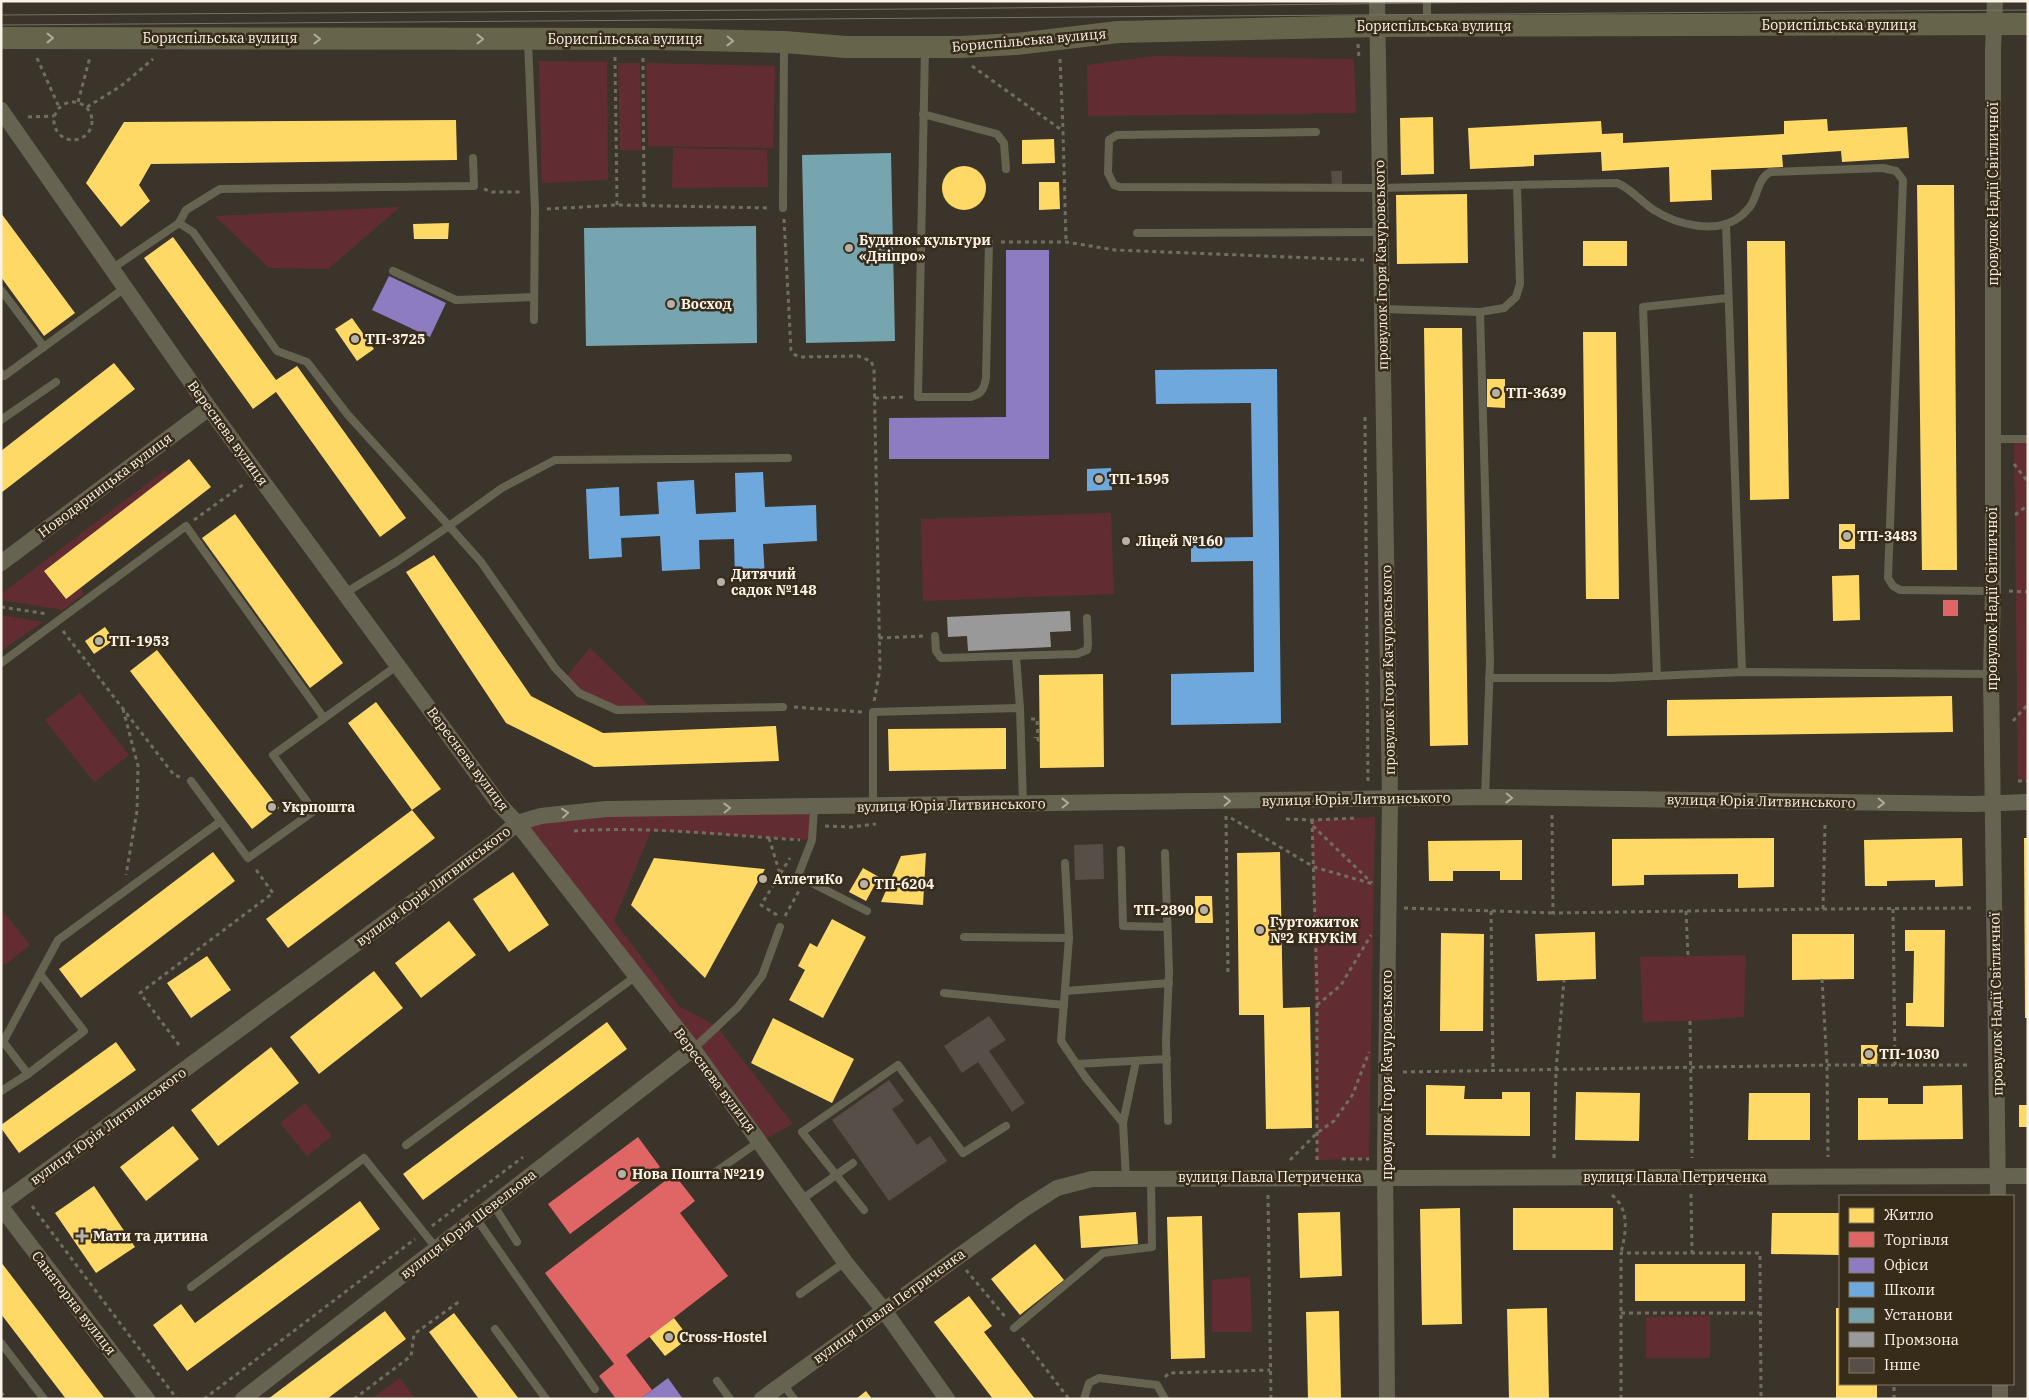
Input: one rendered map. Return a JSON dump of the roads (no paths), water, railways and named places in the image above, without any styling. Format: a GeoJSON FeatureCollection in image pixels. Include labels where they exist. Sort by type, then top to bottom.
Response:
{"type":"FeatureCollection","features":[{"type":"Feature","properties":{"kind":"main road","name":"Бориспільська вулиця"},"geometry":{"type":"LineString","coordinates":[[1,38],[656,39],[784,42],[846,47],[925,47],[1016,44],[1084,34],[1118,32],[1378,26],[2028,24]]}},
{"type":"Feature","properties":{"kind":"street","name":"провулок Ігоря Качуровського"},"geometry":{"type":"LineString","coordinates":[[1377,1],[1390,799],[1396,905],[1387,1026],[1387,1399]]}},
{"type":"Feature","properties":{"kind":"street","name":"провулок Надії Світличної"},"geometry":{"type":"LineString","coordinates":[[1995,1],[1993,50],[1993,591],[1991,674],[1998,1195]]}},
{"type":"Feature","properties":{"kind":"street","name":"Вереснева вулиця"},"geometry":{"type":"LineString","coordinates":[[1,110],[209,408],[499,804],[517,823],[694,1049],[845,1262],[883,1309],[947,1399]]}},
{"type":"Feature","properties":{"kind":"street","name":"Новодарницька вулиця"},"geometry":{"type":"LineString","coordinates":[[1,562],[209,408]]}},
{"type":"Feature","properties":{"kind":"street","name":"вулиця Юрія Литвинського"},"geometry":{"type":"LineString","coordinates":[[1,1206],[496,841],[517,823],[541,816],[606,810],[1485,797],[2028,802]]}},
{"type":"Feature","properties":{"kind":"street","name":"вулиця Юрія Шевельова"},"geometry":{"type":"LineString","coordinates":[[243,1399],[694,1049]]}},
{"type":"Feature","properties":{"kind":"street","name":"вулиця Павла Петриченка"},"geometry":{"type":"LineString","coordinates":[[762,1399],[1024,1208],[1056,1188],[1092,1179],[2028,1176]]}},
{"type":"Feature","properties":{"kind":"street","name":"Санаторна вулиця"},"geometry":{"type":"LineString","coordinates":[[1,1206],[147,1399]]}},
{"type":"Feature","properties":{"kind":"street"},"geometry":{"type":"LineString","coordinates":[[2000,1385],[2000,1399]]}},
{"type":"Feature","properties":{"kind":"lane"},"geometry":{"type":"LineString","coordinates":[[1427,1],[1427,26]]}},
{"type":"Feature","properties":{"kind":"lane"},"geometry":{"type":"LineString","coordinates":[[528,39],[535,192],[534,320]]}},
{"type":"Feature","properties":{"kind":"lane"},"geometry":{"type":"LineString","coordinates":[[783,208],[784,42]]}},
{"type":"Feature","properties":{"kind":"lane"},"geometry":{"type":"LineString","coordinates":[[921,241],[988,242],[984,388],[979,395],[970,397],[918,397],[923,114],[925,47]]}},
{"type":"Feature","properties":{"kind":"lane"},"geometry":{"type":"LineString","coordinates":[[923,114],[997,134],[1004,144],[1006,169]]}},
{"type":"Feature","properties":{"kind":"lane"},"geometry":{"type":"LineString","coordinates":[[1316,132],[1117,135],[1109,140],[1108,174],[1114,185],[1120,187],[1379,188],[1617,183],[1630,190],[1654,211],[1678,221],[1707,228],[1726,224],[1739,217],[1751,206],[1762,179],[1770,172],[1884,168],[1896,171],[1903,180],[1888,578],[1893,586],[1900,590],[1993,591]]}},
{"type":"Feature","properties":{"kind":"lane"},"geometry":{"type":"LineString","coordinates":[[113,268],[179,223],[186,210],[220,190],[474,186],[473,158]]}},
{"type":"Feature","properties":{"kind":"lane"},"geometry":{"type":"LineString","coordinates":[[1381,309],[1480,312],[1504,308],[1516,297],[1520,284],[1517,185]]}},
{"type":"Feature","properties":{"kind":"lane"},"geometry":{"type":"LineString","coordinates":[[179,223],[192,232],[277,351],[307,362],[348,415],[481,562],[555,668],[579,693],[617,710],[783,707]]}},
{"type":"Feature","properties":{"kind":"lane"},"geometry":{"type":"LineString","coordinates":[[1726,224],[1742,672]]}},
{"type":"Feature","properties":{"kind":"lane"},"geometry":{"type":"LineString","coordinates":[[1137,233],[1380,232]]}},
{"type":"Feature","properties":{"kind":"lane"},"geometry":{"type":"LineString","coordinates":[[393,271],[456,300],[534,297]]}},
{"type":"Feature","properties":{"kind":"lane"},"geometry":{"type":"LineString","coordinates":[[1,373],[4,376],[126,287]]}},
{"type":"Feature","properties":{"kind":"lane"},"geometry":{"type":"LineString","coordinates":[[1,290],[44,346]]}},
{"type":"Feature","properties":{"kind":"lane"},"geometry":{"type":"LineString","coordinates":[[1657,676],[1643,307],[1728,298]]}},
{"type":"Feature","properties":{"kind":"lane"},"geometry":{"type":"LineString","coordinates":[[1480,312],[1489,678],[1485,797]]}},
{"type":"Feature","properties":{"kind":"lane"},"geometry":{"type":"LineString","coordinates":[[1,420],[56,382]]}},
{"type":"Feature","properties":{"kind":"lane"},"geometry":{"type":"LineString","coordinates":[[1993,439],[2028,439]]}},
{"type":"Feature","properties":{"kind":"lane"},"geometry":{"type":"LineString","coordinates":[[345,593],[396,562],[502,488],[556,460],[788,458]]}},
{"type":"Feature","properties":{"kind":"lane"},"geometry":{"type":"LineString","coordinates":[[1,663],[186,526],[324,718]]}},
{"type":"Feature","properties":{"kind":"lane"},"geometry":{"type":"LineString","coordinates":[[935,636],[936,651],[941,658],[1016,657],[1083,653],[1087,650],[1088,644],[1087,618]]}},
{"type":"Feature","properties":{"kind":"lane"},"geometry":{"type":"LineString","coordinates":[[1016,657],[1020,708],[1023,804]]}},
{"type":"Feature","properties":{"kind":"lane"},"geometry":{"type":"LineString","coordinates":[[191,781],[248,858],[314,811],[273,755],[398,665]]}},
{"type":"Feature","properties":{"kind":"lane"},"geometry":{"type":"LineString","coordinates":[[1489,678],[1657,676],[1742,672],[1991,674]]}},
{"type":"Feature","properties":{"kind":"lane"},"geometry":{"type":"LineString","coordinates":[[873,806],[873,712],[1020,708]]}},
{"type":"Feature","properties":{"kind":"lane"},"geometry":{"type":"LineString","coordinates":[[814,807],[812,840],[798,876],[867,911]]}},
{"type":"Feature","properties":{"kind":"lane"},"geometry":{"type":"LineString","coordinates":[[28,1074],[2,1041],[58,940],[221,821]]}},
{"type":"Feature","properties":{"kind":"lane"},"geometry":{"type":"LineString","coordinates":[[1121,850],[1123,926],[1167,927]]}},
{"type":"Feature","properties":{"kind":"lane"},"geometry":{"type":"LineString","coordinates":[[1165,853],[1169,983],[1166,1059],[1168,1120]]}},
{"type":"Feature","properties":{"kind":"lane"},"geometry":{"type":"LineString","coordinates":[[1065,863],[1069,938],[1061,1041],[1123,1123]]}},
{"type":"Feature","properties":{"kind":"lane"},"geometry":{"type":"LineString","coordinates":[[694,1049],[738,1006],[762,976],[780,927]]}},
{"type":"Feature","properties":{"kind":"lane"},"geometry":{"type":"LineString","coordinates":[[964,937],[1069,938]]}},
{"type":"Feature","properties":{"kind":"lane"},"geometry":{"type":"LineString","coordinates":[[1,1091],[28,1074],[84,1031],[40,974]]}},
{"type":"Feature","properties":{"kind":"lane"},"geometry":{"type":"LineString","coordinates":[[406,1145],[636,976]]}},
{"type":"Feature","properties":{"kind":"lane"},"geometry":{"type":"LineString","coordinates":[[1066,991],[1169,983]]}},
{"type":"Feature","properties":{"kind":"lane"},"geometry":{"type":"LineString","coordinates":[[944,993],[1064,1005]]}},
{"type":"Feature","properties":{"kind":"lane"},"geometry":{"type":"LineString","coordinates":[[1077,1064],[1166,1059]]}},
{"type":"Feature","properties":{"kind":"lane"},"geometry":{"type":"LineString","coordinates":[[1126,1178],[1123,1123],[1136,1061]]}},
{"type":"Feature","properties":{"kind":"lane"},"geometry":{"type":"LineString","coordinates":[[864,1210],[802,1132],[898,1065],[963,1153],[1006,1126]]}},
{"type":"Feature","properties":{"kind":"lane"},"geometry":{"type":"LineString","coordinates":[[714,1173],[760,1141]]}},
{"type":"Feature","properties":{"kind":"lane"},"geometry":{"type":"LineString","coordinates":[[191,1287],[364,1158],[437,1249]]}},
{"type":"Feature","properties":{"kind":"lane"},"geometry":{"type":"LineString","coordinates":[[802,1200],[852,1163]]}},
{"type":"Feature","properties":{"kind":"lane"},"geometry":{"type":"LineString","coordinates":[[1014,1328],[1103,1253],[1152,1247],[1151,1178]]}},
{"type":"Feature","properties":{"kind":"lane"},"geometry":{"type":"LineString","coordinates":[[493,1204],[517,1242]]}},
{"type":"Feature","properties":{"kind":"lane"},"geometry":{"type":"LineString","coordinates":[[476,1218],[595,1389]]}},
{"type":"Feature","properties":{"kind":"lane"},"geometry":{"type":"LineString","coordinates":[[800,1294],[845,1262]]}},
{"type":"Feature","properties":{"kind":"lane"},"geometry":{"type":"LineString","coordinates":[[495,1329],[546,1399]]}},
{"type":"Feature","properties":{"kind":"lane"},"geometry":{"type":"LineString","coordinates":[[1,1343],[44,1399]]}},
{"type":"Feature","properties":{"kind":"lane"},"geometry":{"type":"LineString","coordinates":[[1084,1399],[1089,1383],[1099,1378],[1157,1385],[1165,1399]]}},
{"type":"Feature","properties":{"kind":"lane"},"geometry":{"type":"LineString","coordinates":[[717,1381],[730,1399]]}},
{"type":"Feature","properties":{"kind":"lane"},"geometry":{"type":"LineString","coordinates":[[783,1384],[794,1399]]}},
{"type":"Feature","properties":{"kind":"tram line"},"geometry":{"type":"LineString","coordinates":[[1,15],[914,9],[1596,1]]}},
{"type":"Feature","properties":{"kind":"tram line"},"geometry":{"type":"LineString","coordinates":[[1,25],[2028,10]]}},
{"type":"Feature","properties":{"kind":"place","name":"Будинок культури «Дніпро»"},"geometry":{"type":"Point","coordinates":[849,248]}},
{"type":"Feature","properties":{"kind":"place","name":"Восход"},"geometry":{"type":"Point","coordinates":[671,304]}},
{"type":"Feature","properties":{"kind":"place","name":"ТП-3725"},"geometry":{"type":"Point","coordinates":[355,339]}},
{"type":"Feature","properties":{"kind":"place","name":"ТП-3639"},"geometry":{"type":"Point","coordinates":[1496,393]}},
{"type":"Feature","properties":{"kind":"place","name":"ТП-1595"},"geometry":{"type":"Point","coordinates":[1099,479]}},
{"type":"Feature","properties":{"kind":"place","name":"ТП-3483"},"geometry":{"type":"Point","coordinates":[1847,536]}},
{"type":"Feature","properties":{"kind":"place","name":"Ліцей №160"},"geometry":{"type":"Point","coordinates":[1126,541]}},
{"type":"Feature","properties":{"kind":"place","name":"Дитячий садок №148"},"geometry":{"type":"Point","coordinates":[721,582]}},
{"type":"Feature","properties":{"kind":"place","name":"ТП-1953"},"geometry":{"type":"Point","coordinates":[99,641]}},
{"type":"Feature","properties":{"kind":"place","name":"Укрпошта"},"geometry":{"type":"Point","coordinates":[272,807]}},
{"type":"Feature","properties":{"kind":"place","name":"АтлетиКо"},"geometry":{"type":"Point","coordinates":[763,879]}},
{"type":"Feature","properties":{"kind":"place","name":"ТП-6204"},"geometry":{"type":"Point","coordinates":[864,884]}},
{"type":"Feature","properties":{"kind":"place","name":"ТП-2890"},"geometry":{"type":"Point","coordinates":[1204,910]}},
{"type":"Feature","properties":{"kind":"place","name":"Гуртожиток №2 КНУКіМ"},"geometry":{"type":"Point","coordinates":[1260,930]}},
{"type":"Feature","properties":{"kind":"place","name":"ТП-1030"},"geometry":{"type":"Point","coordinates":[1869,1054]}},
{"type":"Feature","properties":{"kind":"place","name":"Нова Пошта №219"},"geometry":{"type":"Point","coordinates":[622,1174]}},
{"type":"Feature","properties":{"kind":"place","name":"Мати та дитина"},"geometry":{"type":"Point","coordinates":[82,1236]}},
{"type":"Feature","properties":{"kind":"place","name":"Cross-Hostel"},"geometry":{"type":"Point","coordinates":[669,1337]}}]}
